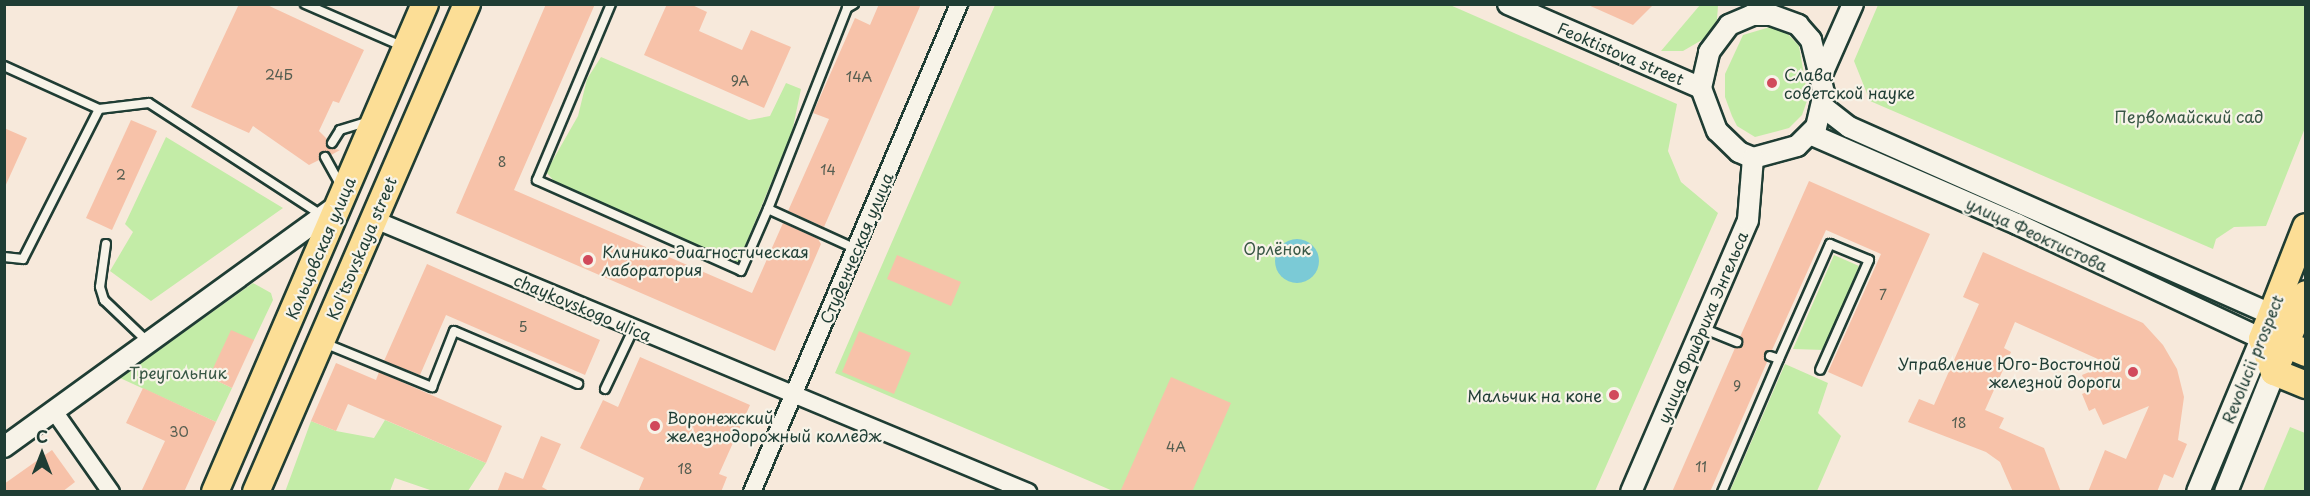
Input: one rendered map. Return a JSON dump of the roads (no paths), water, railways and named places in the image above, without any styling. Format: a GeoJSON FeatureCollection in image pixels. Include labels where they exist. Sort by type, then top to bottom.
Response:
{"type":"FeatureCollection","features":[{"type":"Feature","properties":{"kind":"main road","name":"Кольцовская улица"},"geometry":{"type":"LineString","coordinates":[[215,492],[335,204],[376,119],[425,4]]}},
{"type":"Feature","properties":{"kind":"main road","name":"Kol'tsovskaya street"},"geometry":{"type":"LineString","coordinates":[[256,492],[467,4]]}},
{"type":"Feature","properties":{"kind":"main road","name":"Revolucii prospect"},"geometry":{"type":"LineString","coordinates":[[2270,314],[2306,227]]}},
{"type":"Feature","properties":{"kind":"main road","name":"Revolucii prospect"},"geometry":{"type":"LineString","coordinates":[[2226,492],[2306,294]]}},
{"type":"Feature","properties":{"kind":"main road"},"geometry":{"type":"LineString","coordinates":[[2270,314],[2284,345]]}},
{"type":"Feature","properties":{"kind":"main road","name":"Revolucii prospect"},"geometry":{"type":"LineString","coordinates":[[2198,492],[2284,345]]}},
{"type":"Feature","properties":{"kind":"main road"},"geometry":{"type":"LineString","coordinates":[[2274,372],[2306,385]]}},
{"type":"Feature","properties":{"kind":"street","name":"Студенческая улица"},"geometry":{"type":"LineString","coordinates":[[752,492],[959,4]]}},
{"type":"Feature","properties":{"kind":"street","name":"Feoktistova street"},"geometry":{"type":"LineString","coordinates":[[1508,4],[1701,88]]}},
{"type":"Feature","properties":{"kind":"street"},"geometry":{"type":"LineString","coordinates":[[1823,72],[1811,40],[1798,25],[1771,15],[1740,11],[1709,52],[1701,88],[1716,131],[1739,152],[1753,158],[1785,152],[1810,135],[1822,106],[1823,72],[1853,4]]}},
{"type":"Feature","properties":{"kind":"street","name":"улица Феоктистова"},"geometry":{"type":"LineString","coordinates":[[1822,106],[1849,128],[2270,314]]}},
{"type":"Feature","properties":{"kind":"street","name":"улица Феоктистова"},"geometry":{"type":"LineString","coordinates":[[1810,135],[2017,224],[2284,345]]}},
{"type":"Feature","properties":{"kind":"street","name":"улица Фридриха Энгельса"},"geometry":{"type":"LineString","coordinates":[[1630,492],[1748,220],[1753,158]]}},
{"type":"Feature","properties":{"kind":"street"},"geometry":{"type":"LineString","coordinates":[[4,447],[335,204]]}},
{"type":"Feature","properties":{"kind":"street","name":"chaykovskogo ulica"},"geometry":{"type":"LineString","coordinates":[[373,219],[1028,492]]}},
{"type":"Feature","properties":{"kind":"street"},"geometry":{"type":"LineString","coordinates":[[54,411],[111,492]]}},
{"type":"Feature","properties":{"kind":"lane"},"geometry":{"type":"LineString","coordinates":[[305,4],[406,48]]}},
{"type":"Feature","properties":{"kind":"lane"},"geometry":{"type":"LineString","coordinates":[[611,4],[537,180],[741,271],[768,209],[838,29],[847,8],[854,4]]}},
{"type":"Feature","properties":{"kind":"lane"},"geometry":{"type":"LineString","coordinates":[[4,66],[99,109],[148,103],[335,204]]}},
{"type":"Feature","properties":{"kind":"lane"},"geometry":{"type":"LineString","coordinates":[[4,257],[23,258],[99,109]]}},
{"type":"Feature","properties":{"kind":"lane"},"geometry":{"type":"LineString","coordinates":[[332,143],[340,130],[376,119]]}},
{"type":"Feature","properties":{"kind":"lane"},"geometry":{"type":"LineString","coordinates":[[325,158],[335,204]]}},
{"type":"Feature","properties":{"kind":"lane"},"geometry":{"type":"LineString","coordinates":[[768,209],[856,249]]}},
{"type":"Feature","properties":{"kind":"lane"},"geometry":{"type":"LineString","coordinates":[[1722,492],[1830,243],[1869,260],[1820,370]]}},
{"type":"Feature","properties":{"kind":"lane"},"geometry":{"type":"LineString","coordinates":[[105,244],[100,287],[104,300],[148,343]]}},
{"type":"Feature","properties":{"kind":"lane"},"geometry":{"type":"LineString","coordinates":[[605,389],[634,328]]}},
{"type":"Feature","properties":{"kind":"lane"},"geometry":{"type":"LineString","coordinates":[[1702,328],[1737,342]]}},
{"type":"Feature","properties":{"kind":"lane"},"geometry":{"type":"LineString","coordinates":[[320,342],[432,387],[454,331],[578,384]]}},
{"type":"Feature","properties":{"kind":"lane"},"geometry":{"type":"LineString","coordinates":[[1770,356],[1779,359]]}},
{"type":"Feature","properties":{"kind":"water"},"geometry":{"type":"Polygon","coordinates":[[[1297,239],[1313,245],[1319,261],[1313,277],[1297,283],[1281,277],[1275,261],[1281,245],[1297,239]]]}},
{"type":"Feature","properties":{"kind":"place","name":"Слава советской науке"},"geometry":{"type":"Point","coordinates":[1772,83]}},
{"type":"Feature","properties":{"kind":"place","name":"Клинико-диагностическая лаборатория"},"geometry":{"type":"Point","coordinates":[588,260]}},
{"type":"Feature","properties":{"kind":"place","name":"Управление Юго-Восточной железной дороги"},"geometry":{"type":"Point","coordinates":[2133,372]}},
{"type":"Feature","properties":{"kind":"place","name":"Мальчик на коне"},"geometry":{"type":"Point","coordinates":[1614,395]}},
{"type":"Feature","properties":{"kind":"place","name":"Воронежский железнодорожный колледж"},"geometry":{"type":"Point","coordinates":[655,426]}},
{"type":"Feature","properties":{"kind":"park label","name":"Первомайский сад"},"geometry":{"type":"Point","coordinates":[2189,116]}},
{"type":"Feature","properties":{"kind":"park label","name":"Орлёнок"},"geometry":{"type":"Point","coordinates":[1277,248]}},
{"type":"Feature","properties":{"kind":"park label","name":"Треугольник"},"geometry":{"type":"Point","coordinates":[178,372]}}]}
